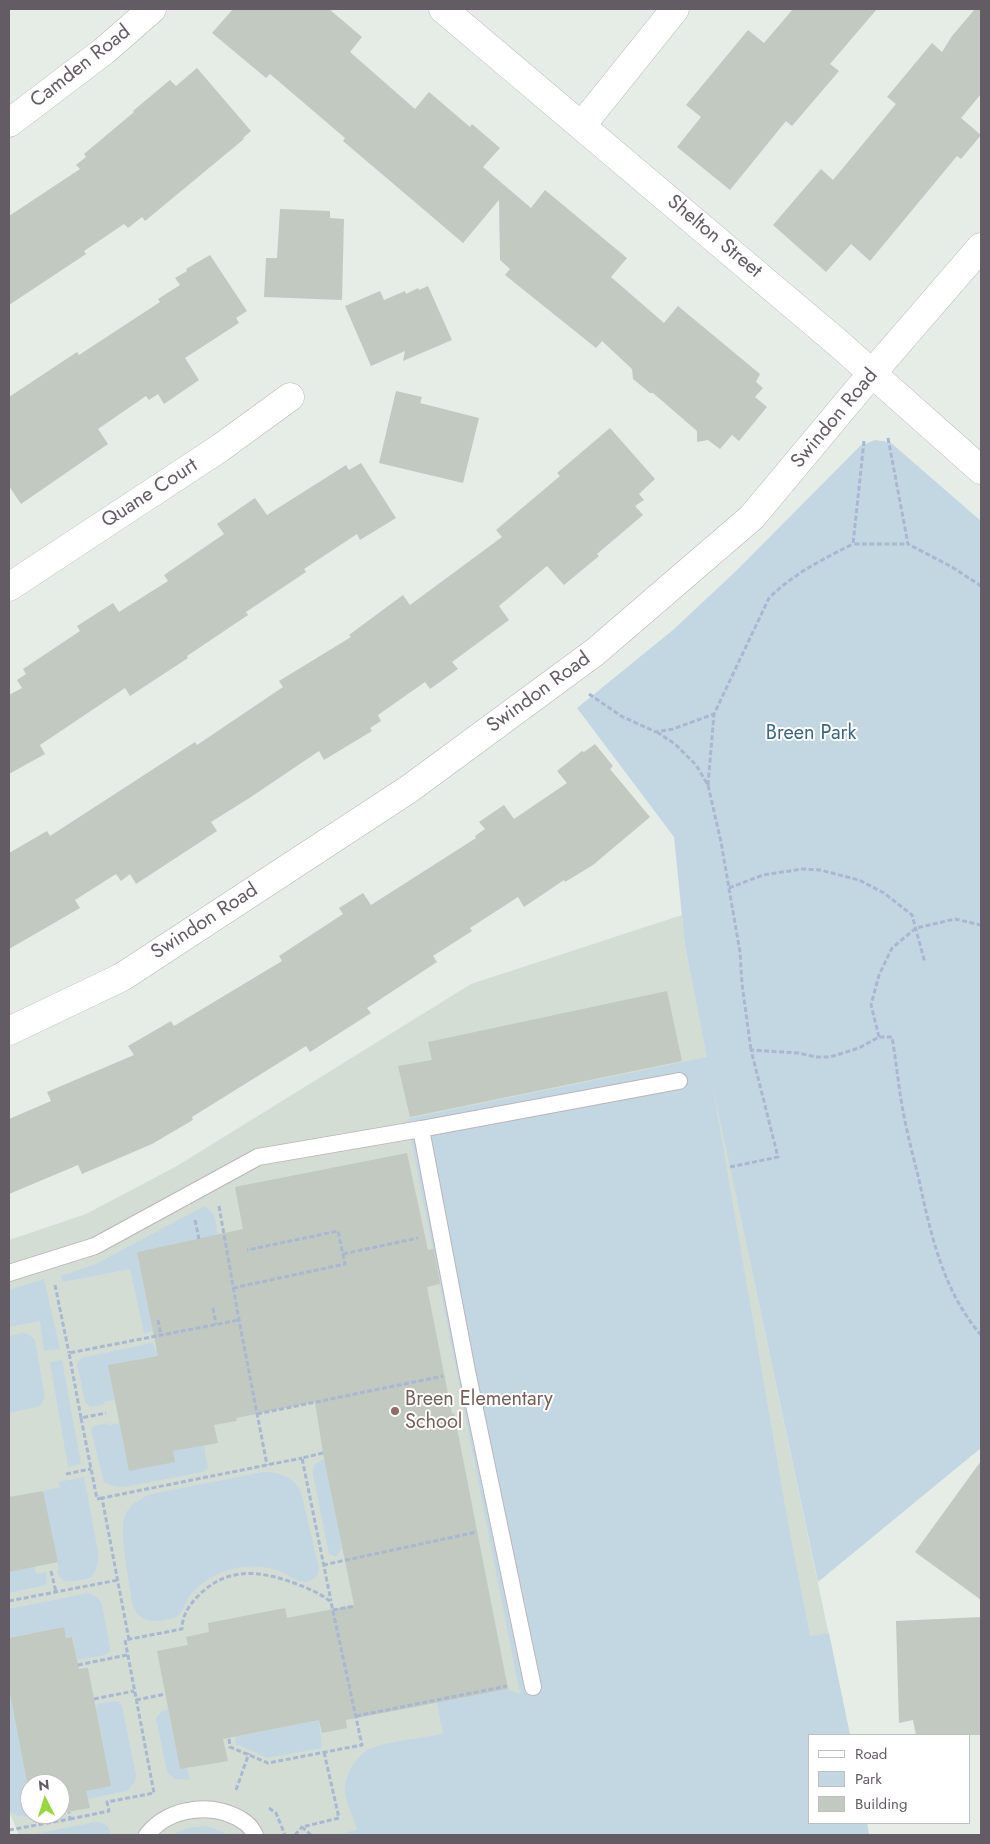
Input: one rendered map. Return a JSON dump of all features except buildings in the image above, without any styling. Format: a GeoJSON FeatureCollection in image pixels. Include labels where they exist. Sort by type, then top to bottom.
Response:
{"type":"FeatureCollection","features":[{"type":"Feature","properties":{"kind":"street","name":"Camden Road"},"geometry":{"type":"LineString","coordinates":[[9,123],[104,51],[152,9]]}},
{"type":"Feature","properties":{"kind":"street","name":"Shelton Street"},"geometry":{"type":"LineString","coordinates":[[443,9],[873,372],[981,470]]}},
{"type":"Feature","properties":{"kind":"street"},"geometry":{"type":"LineString","coordinates":[[582,125],[675,9]]}},
{"type":"Feature","properties":{"kind":"street","name":"Swindon Road"},"geometry":{"type":"LineString","coordinates":[[9,1031],[122,977],[409,788],[595,652],[752,517],[873,372],[981,247]]}},
{"type":"Feature","properties":{"kind":"street","name":"Quane Court"},"geometry":{"type":"LineString","coordinates":[[9,587],[220,448],[290,397]]}},
{"type":"Feature","properties":{"kind":"lane"},"geometry":{"type":"LineString","coordinates":[[9,1273],[95,1246],[258,1157],[679,1081]]}},
{"type":"Feature","properties":{"kind":"lane"},"geometry":{"type":"LineString","coordinates":[[421,1129],[467,1371],[532,1684]]}},
{"type":"Feature","properties":{"kind":"lane"},"geometry":{"type":"LineString","coordinates":[[147,1835],[163,1820],[181,1813],[216,1809],[232,1815],[247,1824],[255,1835]]}},
{"type":"Feature","properties":{"kind":"path"},"geometry":{"type":"LineString","coordinates":[[888,438],[908,544]]}},
{"type":"Feature","properties":{"kind":"path"},"geometry":{"type":"LineString","coordinates":[[853,544],[864,441]]}},
{"type":"Feature","properties":{"kind":"path"},"geometry":{"type":"LineString","coordinates":[[708,785],[714,714],[769,598],[783,585],[823,559],[853,544],[908,544],[952,567],[981,586]]}},
{"type":"Feature","properties":{"kind":"path"},"geometry":{"type":"LineString","coordinates":[[589,694],[621,716],[656,732],[675,744],[696,764],[708,785],[721,842],[740,952],[742,984],[752,1050],[778,1157],[730,1168]]}},
{"type":"Feature","properties":{"kind":"path"},"geometry":{"type":"LineString","coordinates":[[656,732],[673,729],[714,714]]}},
{"type":"Feature","properties":{"kind":"path"},"geometry":{"type":"LineString","coordinates":[[729,888],[763,875],[789,870],[811,870],[859,880],[884,893],[912,915],[925,964]]}},
{"type":"Feature","properties":{"kind":"path"},"geometry":{"type":"LineString","coordinates":[[879,1036],[871,1005],[879,975],[892,948],[916,928],[955,919],[981,925]]}},
{"type":"Feature","properties":{"kind":"path"},"geometry":{"type":"LineString","coordinates":[[752,1050],[830,1057],[859,1048],[879,1036],[892,1037],[902,1107],[938,1260],[951,1289],[970,1322],[981,1335]]}},
{"type":"Feature","properties":{"kind":"path"},"geometry":{"type":"LineString","coordinates":[[215,1181],[233,1288],[267,1465]]}},
{"type":"Feature","properties":{"kind":"path"},"geometry":{"type":"LineString","coordinates":[[233,1288],[345,1264],[338,1231],[247,1250]]}},
{"type":"Feature","properties":{"kind":"path"},"geometry":{"type":"LineString","coordinates":[[343,1254],[440,1233]]}},
{"type":"Feature","properties":{"kind":"path"},"geometry":{"type":"LineString","coordinates":[[49,1260],[97,1499],[323,1453]]}},
{"type":"Feature","properties":{"kind":"path"},"geometry":{"type":"LineString","coordinates":[[213,1308],[216,1324]]}},
{"type":"Feature","properties":{"kind":"path"},"geometry":{"type":"LineString","coordinates":[[158,1320],[161,1335]]}},
{"type":"Feature","properties":{"kind":"path"},"geometry":{"type":"LineString","coordinates":[[69,1353],[239,1320]]}},
{"type":"Feature","properties":{"kind":"path"},"geometry":{"type":"LineString","coordinates":[[258,1414],[467,1371]]}},
{"type":"Feature","properties":{"kind":"path"},"geometry":{"type":"LineString","coordinates":[[80,1418],[106,1413]]}},
{"type":"Feature","properties":{"kind":"path"},"geometry":{"type":"LineString","coordinates":[[229,1738],[230,1747],[268,1763],[362,1745],[302,1458]]}},
{"type":"Feature","properties":{"kind":"path"},"geometry":{"type":"LineString","coordinates":[[66,1474],[91,1469]]}},
{"type":"Feature","properties":{"kind":"path"},"geometry":{"type":"LineString","coordinates":[[102,1498],[129,1640]]}},
{"type":"Feature","properties":{"kind":"path"},"geometry":{"type":"LineString","coordinates":[[323,1565],[499,1527]]}},
{"type":"Feature","properties":{"kind":"path"},"geometry":{"type":"LineString","coordinates":[[51,1571],[56,1592]]}},
{"type":"Feature","properties":{"kind":"path"},"geometry":{"type":"LineString","coordinates":[[70,1818],[109,1811],[107,1802],[154,1793],[125,1640],[182,1629],[184,1616],[196,1598],[207,1587],[218,1580],[236,1575],[250,1573],[272,1576],[305,1587],[324,1596],[331,1602]]}},
{"type":"Feature","properties":{"kind":"path"},"geometry":{"type":"LineString","coordinates":[[9,1601],[118,1580]]}},
{"type":"Feature","properties":{"kind":"path"},"geometry":{"type":"LineString","coordinates":[[333,1610],[354,1606]]}},
{"type":"Feature","properties":{"kind":"path"},"geometry":{"type":"LineString","coordinates":[[78,1665],[127,1656]]}},
{"type":"Feature","properties":{"kind":"path"},"geometry":{"type":"LineString","coordinates":[[356,1716],[532,1684]]}},
{"type":"Feature","properties":{"kind":"path"},"geometry":{"type":"LineString","coordinates":[[94,1699],[134,1691]]}},
{"type":"Feature","properties":{"kind":"path"},"geometry":{"type":"LineString","coordinates":[[136,1700],[166,1694]]}},
{"type":"Feature","properties":{"kind":"path"},"geometry":{"type":"LineString","coordinates":[[295,1835],[302,1827],[339,1818],[324,1752]]}},
{"type":"Feature","properties":{"kind":"path"},"geometry":{"type":"LineString","coordinates":[[236,1790],[249,1754]]}},
{"type":"Feature","properties":{"kind":"path"},"geometry":{"type":"LineString","coordinates":[[10,1830],[40,1824]]}},
{"type":"Feature","properties":{"kind":"path"},"geometry":{"type":"LineString","coordinates":[[302,1827],[311,1835]]}},
{"type":"Feature","properties":{"kind":"shaded area","name":"Breen Elementary School"},"geometry":{"type":"Polygon","coordinates":[[[682,915],[685,946],[730,1167],[850,1734],[808,1734],[808,1824],[867,1824],[869,1835],[19,1835],[9,1811],[9,1240],[86,1214],[177,1166],[471,984],[682,915]]]}},
{"type":"Feature","properties":{"kind":"green space","name":"Breen Park"},"geometry":{"type":"Polygon","coordinates":[[[875,440],[890,442],[981,521],[981,1448],[818,1582],[712,1083],[788,1523],[810,1636],[829,1633],[850,1734],[808,1734],[808,1824],[867,1824],[869,1835],[340,1835],[357,1829],[347,1802],[345,1787],[351,1768],[367,1750],[392,1743],[443,1734],[437,1703],[508,1689],[520,1694],[407,1119],[707,1057],[685,946],[674,837],[577,708],[673,630],[736,571],[860,446],[875,440]]]}},
{"type":"Feature","properties":{"kind":"green space"},"geometry":{"type":"Polygon","coordinates":[[[204,1206],[214,1214],[231,1305],[206,1237],[137,1252],[153,1331],[144,1333],[130,1269],[63,1282],[61,1276],[98,1263],[204,1206]]]}},
{"type":"Feature","properties":{"kind":"green space"},"geometry":{"type":"Polygon","coordinates":[[[44,1279],[60,1349],[44,1351],[40,1321],[9,1327],[9,1290],[44,1279]]]}},
{"type":"Feature","properties":{"kind":"green space"},"geometry":{"type":"Polygon","coordinates":[[[22,1333],[28,1334],[35,1340],[45,1398],[40,1406],[9,1413],[9,1336],[22,1333]]]}},
{"type":"Feature","properties":{"kind":"green space"},"geometry":{"type":"Polygon","coordinates":[[[228,1334],[238,1345],[109,1365],[115,1400],[104,1402],[104,1405],[90,1407],[85,1402],[77,1364],[81,1358],[151,1343],[153,1343],[155,1349],[228,1334]]]}},
{"type":"Feature","properties":{"kind":"green space"},"geometry":{"type":"Polygon","coordinates":[[[62,1360],[81,1464],[68,1467],[50,1362],[62,1360]]]}},
{"type":"Feature","properties":{"kind":"green space"},"geometry":{"type":"Polygon","coordinates":[[[108,1423],[109,1425],[120,1423],[173,1451],[204,1445],[208,1468],[203,1472],[124,1487],[104,1482],[91,1430],[94,1426],[108,1423]]]}},
{"type":"Feature","properties":{"kind":"green space"},"geometry":{"type":"Polygon","coordinates":[[[325,1459],[342,1548],[336,1557],[329,1554],[313,1475],[313,1469],[316,1464],[325,1459]]]}},
{"type":"Feature","properties":{"kind":"green space"},"geometry":{"type":"Polygon","coordinates":[[[263,1472],[285,1476],[294,1482],[301,1492],[319,1568],[317,1576],[303,1582],[274,1569],[242,1567],[233,1569],[218,1574],[202,1584],[191,1594],[182,1611],[175,1618],[154,1621],[140,1617],[132,1603],[123,1543],[124,1521],[126,1513],[131,1507],[140,1499],[151,1494],[263,1472]]]}},
{"type":"Feature","properties":{"kind":"green space"},"geometry":{"type":"Polygon","coordinates":[[[84,1477],[98,1551],[98,1562],[90,1578],[69,1582],[61,1579],[57,1570],[59,1569],[43,1491],[60,1487],[58,1482],[84,1477]]]}},
{"type":"Feature","properties":{"kind":"green space"},"geometry":{"type":"Polygon","coordinates":[[[34,1566],[36,1574],[46,1572],[47,1581],[45,1585],[9,1593],[9,1572],[34,1566]]]}},
{"type":"Feature","properties":{"kind":"green space"},"geometry":{"type":"Polygon","coordinates":[[[88,1593],[97,1597],[102,1604],[110,1648],[110,1651],[105,1655],[77,1660],[73,1637],[66,1638],[64,1627],[9,1638],[9,1609],[88,1593]]]}},
{"type":"Feature","properties":{"kind":"green space"},"geometry":{"type":"Polygon","coordinates":[[[9,1688],[25,1774],[20,1774],[20,1816],[9,1811],[9,1688]]]}},
{"type":"Feature","properties":{"kind":"green space"},"geometry":{"type":"Polygon","coordinates":[[[119,1702],[122,1706],[136,1775],[135,1782],[127,1791],[87,1799],[86,1791],[111,1785],[96,1707],[98,1706],[97,1704],[119,1702]]]}},
{"type":"Feature","properties":{"kind":"green space"},"geometry":{"type":"Polygon","coordinates":[[[168,1709],[180,1769],[187,1768],[190,1780],[175,1779],[167,1772],[156,1718],[162,1711],[168,1709]]]}},
{"type":"Feature","properties":{"kind":"green space"},"geometry":{"type":"Polygon","coordinates":[[[319,1720],[322,1748],[267,1758],[236,1744],[235,1737],[319,1720]]]}},
{"type":"Feature","properties":{"kind":"green space"},"geometry":{"type":"Polygon","coordinates":[[[95,1822],[106,1825],[111,1835],[30,1835],[95,1822]]]}},
{"type":"Feature","properties":{"kind":"green space"},"geometry":{"type":"Polygon","coordinates":[[[204,1826],[229,1835],[171,1835],[188,1828],[204,1826]]]}},
{"type":"Feature","properties":{"kind":"place","name":"Breen Elementary School"},"geometry":{"type":"Point","coordinates":[395,1411]}}]}
